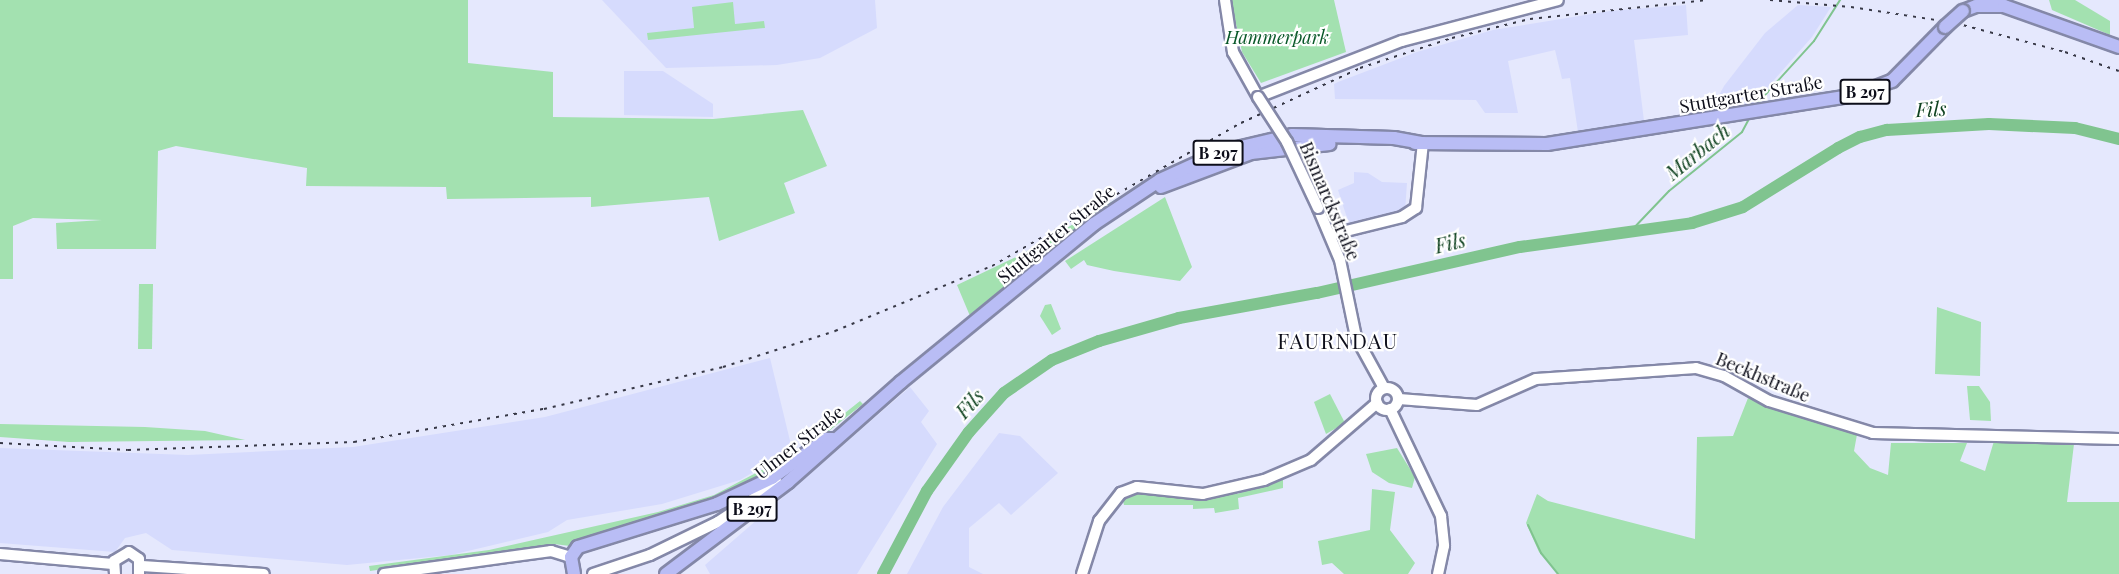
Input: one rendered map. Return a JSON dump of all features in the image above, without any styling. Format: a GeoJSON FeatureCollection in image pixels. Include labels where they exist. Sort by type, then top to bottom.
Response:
{"type":"FeatureCollection","features":[{"type":"Feature","properties":{"kind":"main road","name":"Stuttgarter Straße"},"geometry":{"type":"LineString","coordinates":[[1003,300],[1132,197],[1189,165],[1272,138],[1292,135],[1365,137],[1423,142],[1547,144],[1749,113],[1881,87],[1901,74],[1963,11],[1976,6],[2004,6],[2119,47]]}},
{"type":"Feature","properties":{"kind":"main road","name":"Ulmer Straße"},"geometry":{"type":"LineString","coordinates":[[833,439],[1003,300]]}},
{"type":"Feature","properties":{"kind":"main road","name":"B 297"},"geometry":{"type":"LineString","coordinates":[[572,565],[585,544],[675,520],[758,486],[826,439],[833,439],[830,447],[788,482],[666,574]]}},
{"type":"Feature","properties":{"kind":"street","name":"Bismarckstraße"},"geometry":{"type":"LineString","coordinates":[[1225,0],[1233,52],[1278,129],[1318,208],[1330,235],[1343,275],[1356,337],[1383,388]]}},
{"type":"Feature","properties":{"kind":"street"},"geometry":{"type":"LineString","coordinates":[[1258,97],[1312,74],[1440,28],[1558,0]]}},
{"type":"Feature","properties":{"kind":"street"},"geometry":{"type":"LineString","coordinates":[[1330,235],[1402,217],[1416,208],[1423,142]]}},
{"type":"Feature","properties":{"kind":"street","name":"Beckhstraße"},"geometry":{"type":"LineString","coordinates":[[1399,399],[1477,405],[1536,380],[1696,368],[1724,376],[1769,401],[1873,433],[2119,439]]}},
{"type":"Feature","properties":{"kind":"street"},"geometry":{"type":"LineString","coordinates":[[1082,574],[1099,521],[1113,499],[1131,488],[1203,494],[1264,480],[1306,463],[1377,403],[1377,396],[1383,388],[1394,389],[1399,399],[1390,409]]}},
{"type":"Feature","properties":{"kind":"street"},"geometry":{"type":"LineString","coordinates":[[1377,403],[1390,409],[1441,516],[1444,546],[1438,574]]}},
{"type":"Feature","properties":{"kind":"street","name":"Ulmer Straße"},"geometry":{"type":"LineString","coordinates":[[593,574],[650,555],[718,522],[778,483],[833,439]]}},
{"type":"Feature","properties":{"kind":"street"},"geometry":{"type":"LineString","coordinates":[[384,574],[550,551],[572,565]]}},
{"type":"Feature","properties":{"kind":"street"},"geometry":{"type":"LineString","coordinates":[[0,554],[114,569],[120,554],[129,552],[136,556],[140,570],[264,574]]}},
{"type":"Feature","properties":{"kind":"shaded area"},"geometry":{"type":"Polygon","coordinates":[[[602,0],[875,0],[877,28],[820,58],[777,65],[666,68],[602,0]]]}},
{"type":"Feature","properties":{"kind":"shaded area"},"geometry":{"type":"Polygon","coordinates":[[[1686,5],[1688,35],[1634,40],[1644,121],[1578,132],[1570,78],[1562,79],[1555,50],[1508,61],[1518,113],[1485,113],[1476,100],[1335,99],[1334,84],[1338,82],[1417,52],[1493,30],[1610,11],[1686,5]]]}},
{"type":"Feature","properties":{"kind":"shaded area"},"geometry":{"type":"Polygon","coordinates":[[[1798,5],[1831,7],[1812,37],[1753,104],[1713,107],[1724,86],[1765,33],[1798,5]]]}},
{"type":"Feature","properties":{"kind":"shaded area"},"geometry":{"type":"Polygon","coordinates":[[[624,71],[663,71],[713,104],[713,117],[624,115],[624,71]]]}},
{"type":"Feature","properties":{"kind":"shaded area"},"geometry":{"type":"Polygon","coordinates":[[[1354,172],[1368,173],[1382,182],[1407,183],[1405,211],[1349,224],[1338,190],[1354,183],[1354,172]]]}},
{"type":"Feature","properties":{"kind":"shaded area"},"geometry":{"type":"Polygon","coordinates":[[[770,358],[792,449],[740,480],[662,504],[567,520],[548,532],[451,555],[347,565],[172,550],[146,533],[125,538],[115,552],[0,543],[0,448],[188,455],[353,447],[545,417],[770,358]]]}},
{"type":"Feature","properties":{"kind":"shaded area"},"geometry":{"type":"Polygon","coordinates":[[[910,387],[929,411],[921,422],[937,444],[857,574],[710,574],[705,565],[910,387]]]}},
{"type":"Feature","properties":{"kind":"shaded area"},"geometry":{"type":"Polygon","coordinates":[[[999,433],[1020,436],[1058,473],[1011,515],[999,503],[969,528],[969,567],[983,574],[907,574],[943,507],[999,433]]]}},
{"type":"Feature","properties":{"kind":"green space"},"geometry":{"type":"Polygon","coordinates":[[[0,0],[468,0],[468,63],[553,72],[553,117],[713,119],[803,110],[827,166],[784,183],[795,213],[719,241],[709,197],[591,207],[591,197],[447,199],[446,187],[306,186],[307,168],[176,146],[158,151],[156,249],[57,249],[56,223],[102,220],[33,218],[13,226],[13,279],[0,279],[0,0]]]}},
{"type":"Feature","properties":{"kind":"green space","name":"Hammerpark"},"geometry":{"type":"Polygon","coordinates":[[[1231,0],[1334,0],[1346,52],[1261,83],[1242,52],[1231,0]]]}},
{"type":"Feature","properties":{"kind":"green space"},"geometry":{"type":"Polygon","coordinates":[[[2049,0],[2075,0],[2110,21],[2110,35],[2052,10],[2049,0]]]}},
{"type":"Feature","properties":{"kind":"green space"},"geometry":{"type":"Polygon","coordinates":[[[733,2],[735,24],[764,21],[765,28],[648,40],[647,33],[694,28],[692,7],[733,2]]]}},
{"type":"Feature","properties":{"kind":"green space"},"geometry":{"type":"Polygon","coordinates":[[[1165,197],[1192,267],[1180,281],[1114,271],[1087,265],[1084,260],[1071,269],[1065,261],[1165,197]]]}},
{"type":"Feature","properties":{"kind":"green space"},"geometry":{"type":"Polygon","coordinates":[[[1118,198],[970,316],[957,285],[1022,254],[1118,198]]]}},
{"type":"Feature","properties":{"kind":"green space"},"geometry":{"type":"Polygon","coordinates":[[[139,284],[153,284],[152,349],[138,349],[139,284]]]}},
{"type":"Feature","properties":{"kind":"green space"},"geometry":{"type":"Polygon","coordinates":[[[1051,304],[1061,329],[1052,335],[1040,316],[1045,305],[1051,304]]]}},
{"type":"Feature","properties":{"kind":"green space"},"geometry":{"type":"Polygon","coordinates":[[[1937,307],[1981,322],[1980,376],[1935,374],[1937,307]]]}},
{"type":"Feature","properties":{"kind":"green space"},"geometry":{"type":"Polygon","coordinates":[[[1967,386],[1979,386],[1990,402],[1991,421],[1970,420],[1967,386]]]}},
{"type":"Feature","properties":{"kind":"green space"},"geometry":{"type":"Polygon","coordinates":[[[1330,394],[1345,423],[1326,434],[1314,402],[1330,394]]]}},
{"type":"Feature","properties":{"kind":"green space"},"geometry":{"type":"Polygon","coordinates":[[[1748,398],[1858,429],[1854,451],[1870,468],[1888,475],[1891,443],[1967,443],[1960,461],[1985,471],[1994,441],[2074,444],[2067,502],[2119,502],[2119,574],[1559,574],[1539,552],[1526,523],[1537,494],[1548,501],[1695,539],[1697,437],[1733,436],[1748,398]]]}},
{"type":"Feature","properties":{"kind":"green space"},"geometry":{"type":"Polygon","coordinates":[[[860,401],[863,404],[791,461],[714,501],[570,546],[554,544],[370,571],[369,566],[489,550],[658,512],[714,495],[796,452],[860,401]]]}},
{"type":"Feature","properties":{"kind":"green space"},"geometry":{"type":"Polygon","coordinates":[[[0,424],[145,427],[205,431],[245,440],[69,442],[0,437],[0,424]]]}},
{"type":"Feature","properties":{"kind":"green space"},"geometry":{"type":"Polygon","coordinates":[[[1397,448],[1415,477],[1412,488],[1389,483],[1372,472],[1366,454],[1397,448]]]}},
{"type":"Feature","properties":{"kind":"green space"},"geometry":{"type":"Polygon","coordinates":[[[1283,478],[1283,488],[1238,498],[1239,509],[1215,513],[1214,508],[1193,509],[1193,505],[1124,505],[1121,493],[1131,488],[1173,493],[1236,488],[1237,494],[1283,478]]]}},
{"type":"Feature","properties":{"kind":"green space"},"geometry":{"type":"Polygon","coordinates":[[[1372,489],[1395,492],[1390,530],[1415,563],[1408,574],[1344,574],[1332,563],[1322,565],[1318,541],[1370,530],[1372,489]]]}},
{"type":"Feature","properties":{"kind":"waterway","name":"Marbach"},"geometry":{"type":"LineString","coordinates":[[1754,107],[1814,41],[1840,0]]}},
{"type":"Feature","properties":{"kind":"waterway","name":"Marbach"},"geometry":{"type":"LineString","coordinates":[[1629,233],[1669,191],[1742,132],[1751,115]]}},
{"type":"Feature","properties":{"kind":"waterway","name":"Fils"},"geometry":{"type":"LineString","coordinates":[[883,574],[927,491],[969,432],[1004,393],[1052,360],[1099,341],[1179,318],[1317,293],[1520,247],[1692,223],[1743,207],[1838,148],[1860,137],[1887,130],[1989,124],[2075,128],[2119,139]]}},
{"type":"Feature","properties":{"kind":"waterway"},"geometry":{"type":"LineString","coordinates":[[1528,525],[1541,553],[1558,574]]}},
{"type":"Feature","properties":{"kind":"railway"},"geometry":{"type":"LineString","coordinates":[[0,443],[128,450],[354,442],[544,409],[723,367],[835,331],[992,266],[1241,123],[1360,68],[1452,38],[1530,19],[1707,0]]}},
{"type":"Feature","properties":{"kind":"railway"},"geometry":{"type":"LineString","coordinates":[[1770,0],[1851,7],[1955,23],[2065,52],[2119,71]]}},
{"type":"Feature","properties":{"kind":"district","name":"FAURNDAU"},"geometry":{"type":"Point","coordinates":[1338,340]}}]}
